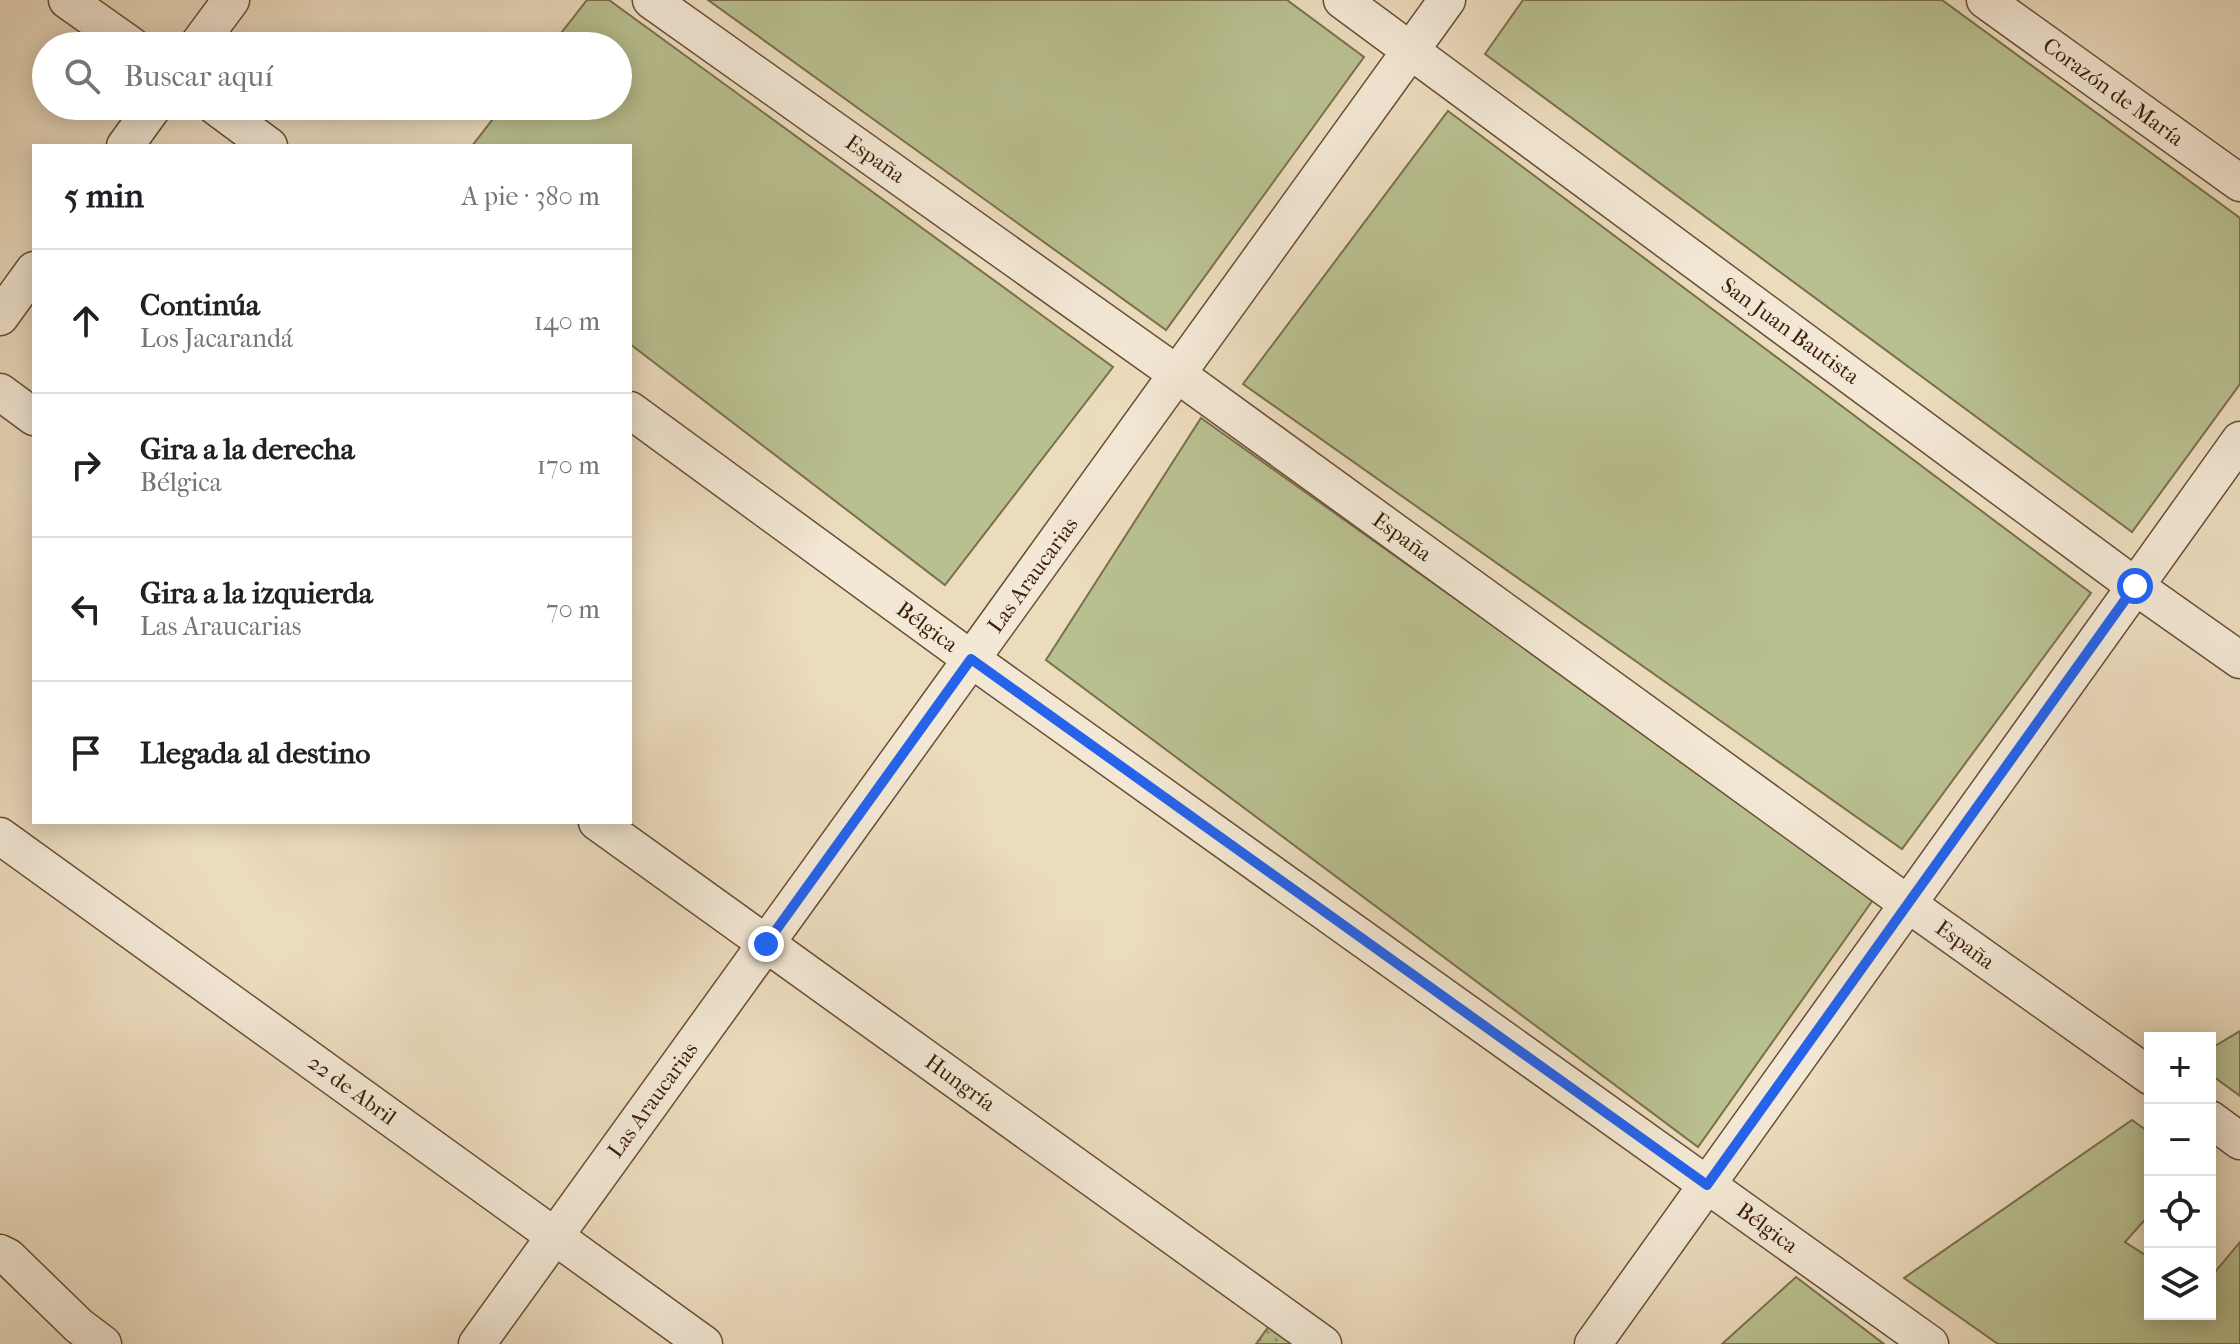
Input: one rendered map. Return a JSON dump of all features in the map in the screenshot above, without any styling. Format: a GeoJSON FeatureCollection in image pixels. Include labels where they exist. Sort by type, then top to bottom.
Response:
{"type":"FeatureCollection","features":[{"type":"Feature","properties":{"kind":"street"},"geometry":{"type":"LineString","coordinates":[[67,0],[112,32]]}},
{"type":"Feature","properties":{"kind":"street"},"geometry":{"type":"LineString","coordinates":[[207,32],[231,0]]}},
{"type":"Feature","properties":{"kind":"street","name":"España"},"geometry":{"type":"LineString","coordinates":[[651,0],[1177,374],[2144,1072]]}},
{"type":"Feature","properties":{"kind":"street","name":"San Juan Bautista"},"geometry":{"type":"LineString","coordinates":[[1342,0],[2135,586],[2240,660]]}},
{"type":"Feature","properties":{"kind":"street","name":"Las Araucarias"},"geometry":{"type":"LineString","coordinates":[[477,1344],[1447,0]]}},
{"type":"Feature","properties":{"kind":"street","name":"Corazón de María"},"geometry":{"type":"LineString","coordinates":[[1985,0],[2240,183]]}},
{"type":"Feature","properties":{"kind":"street"},"geometry":{"type":"LineString","coordinates":[[126,144],[144,120]]}},
{"type":"Feature","properties":{"kind":"street"},"geometry":{"type":"LineString","coordinates":[[234,120],[266,144]]}},
{"type":"Feature","properties":{"kind":"street"},"geometry":{"type":"LineString","coordinates":[[0,317],[32,273]]}},
{"type":"Feature","properties":{"kind":"street"},"geometry":{"type":"LineString","coordinates":[[0,392],[32,416]]}},
{"type":"Feature","properties":{"kind":"street","name":"Bélgica"},"geometry":{"type":"LineString","coordinates":[[632,411],[971,659],[1930,1344]]}},
{"type":"Feature","properties":{"kind":"street"},"geometry":{"type":"LineString","coordinates":[[1593,1344],[2240,440]]}},
{"type":"Feature","properties":{"kind":"street","name":"Hungría"},"geometry":{"type":"LineString","coordinates":[[600,824],[1323,1344]]}},
{"type":"Feature","properties":{"kind":"street","name":"22 de Abril"},"geometry":{"type":"LineString","coordinates":[[0,836],[704,1344]]}},
{"type":"Feature","properties":{"kind":"street"},"geometry":{"type":"LineString","coordinates":[[2216,1123],[2240,1141]]}},
{"type":"Feature","properties":{"kind":"street"},"geometry":{"type":"LineString","coordinates":[[0,1253],[8,1257],[83,1338]]}},
{"type":"Feature","properties":{"kind":"green space"},"geometry":{"type":"Polygon","coordinates":[[[587,0],[609,0],[1113,367],[945,585],[632,346],[632,144],[474,144],[492,120],[632,120],[632,32],[562,32],[587,0]]]}},
{"type":"Feature","properties":{"kind":"green space"},"geometry":{"type":"Polygon","coordinates":[[[708,0],[1287,0],[1364,57],[1166,330],[708,0]]]}},
{"type":"Feature","properties":{"kind":"green space"},"geometry":{"type":"Polygon","coordinates":[[[1523,0],[1942,0],[2240,218],[2240,384],[2132,532],[1485,54],[1523,0]]]}},
{"type":"Feature","properties":{"kind":"green space"},"geometry":{"type":"Polygon","coordinates":[[[1448,111],[2091,593],[1902,849],[1243,384],[1448,111]]]}},
{"type":"Feature","properties":{"kind":"green space"},"geometry":{"type":"Polygon","coordinates":[[[1201,418],[1875,897],[1698,1147],[1046,660],[1201,418]]]}},
{"type":"Feature","properties":{"kind":"green space"},"geometry":{"type":"Polygon","coordinates":[[[2240,1031],[2240,1096],[2216,1078],[2216,1045],[2240,1031]]]}},
{"type":"Feature","properties":{"kind":"green space"},"geometry":{"type":"Polygon","coordinates":[[[2132,1120],[2144,1129],[2144,1221],[2125,1242],[2144,1254],[2144,1320],[2216,1320],[2216,1271],[2240,1242],[2240,1344],[1998,1344],[1904,1278],[2132,1120]]]}},
{"type":"Feature","properties":{"kind":"green space"},"geometry":{"type":"Polygon","coordinates":[[[1796,1277],[1884,1344],[1722,1344],[1796,1277]]]}},
{"type":"Feature","properties":{"kind":"green space"},"geometry":{"type":"Polygon","coordinates":[[[1269,1326],[1293,1344],[1256,1344],[1269,1326]]]}},
{"type":"Feature","properties":{"kind":"route"},"geometry":{"type":"LineString","coordinates":[[766,944],[971,659],[1707,1185],[2135,586]]}}]}
